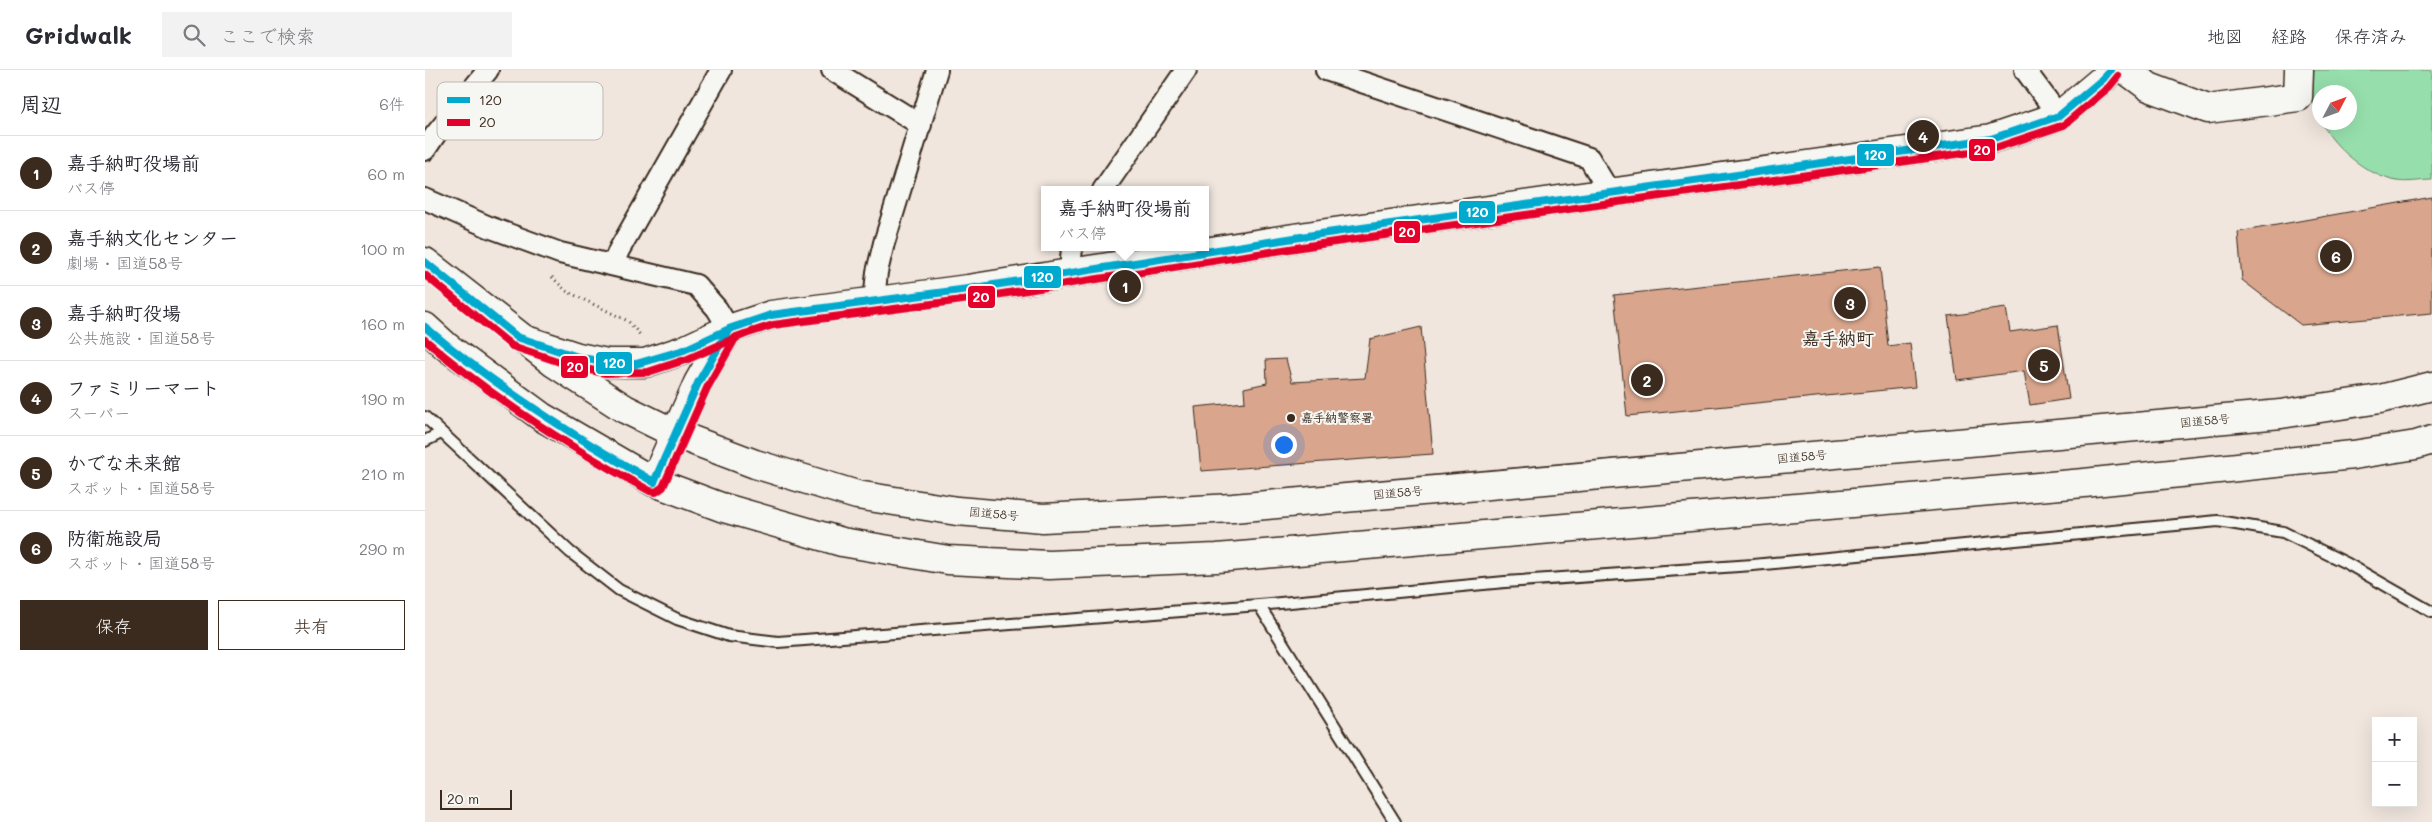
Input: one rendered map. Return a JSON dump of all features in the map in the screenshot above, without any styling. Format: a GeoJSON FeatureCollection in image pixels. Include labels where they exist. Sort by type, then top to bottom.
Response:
{"type":"FeatureCollection","features":[{"type":"Feature","properties":{"kind":"main road"},"geometry":{"type":"LineString","coordinates":[[1209,243],[1611,193],[1991,140],[2059,116],[2103,79],[2110,70]]}},
{"type":"Feature","properties":{"kind":"main road"},"geometry":{"type":"LineString","coordinates":[[2126,70],[2149,87],[2208,109],[2298,97],[2299,70]]}},
{"type":"Feature","properties":{"kind":"main road"},"geometry":{"type":"LineString","coordinates":[[517,337],[578,357],[607,363],[636,364],[684,350],[729,329],[771,315],[968,289],[1071,260],[1144,251]]}},
{"type":"Feature","properties":{"kind":"main road","name":"国道58号"},"geometry":{"type":"LineString","coordinates":[[425,262],[517,337],[607,398],[676,434],[755,464],[857,495],[957,511],[1043,518],[1233,508],[2281,414],[2380,399],[2432,386]]}},
{"type":"Feature","properties":{"kind":"main road"},"geometry":{"type":"LineString","coordinates":[[425,328],[447,347],[542,417],[654,482],[735,512],[842,542],[899,554],[948,560],[1049,565],[1101,565],[1217,558],[2084,483],[2353,455],[2416,445],[2432,440]]}},
{"type":"Feature","properties":{"kind":"main road"},"geometry":{"type":"LineString","coordinates":[[654,482],[698,383],[729,329]]}},
{"type":"Feature","properties":{"kind":"street"},"geometry":{"type":"LineString","coordinates":[[478,82],[488,70]]}},
{"type":"Feature","properties":{"kind":"street"},"geometry":{"type":"LineString","coordinates":[[613,264],[679,140],[721,70]]}},
{"type":"Feature","properties":{"kind":"street"},"geometry":{"type":"LineString","coordinates":[[832,70],[921,125]]}},
{"type":"Feature","properties":{"kind":"street"},"geometry":{"type":"LineString","coordinates":[[874,301],[877,272],[884,243],[937,70]]}},
{"type":"Feature","properties":{"kind":"street"},"geometry":{"type":"LineString","coordinates":[[1106,186],[1185,70]]}},
{"type":"Feature","properties":{"kind":"street"},"geometry":{"type":"LineString","coordinates":[[1326,70],[1589,158],[1611,193]]}},
{"type":"Feature","properties":{"kind":"street"},"geometry":{"type":"LineString","coordinates":[[2025,70],[2059,116]]}},
{"type":"Feature","properties":{"kind":"street"},"geometry":{"type":"LineString","coordinates":[[425,150],[437,133]]}},
{"type":"Feature","properties":{"kind":"street"},"geometry":{"type":"LineString","coordinates":[[425,199],[489,227],[560,252],[696,286],[717,309],[729,329]]}},
{"type":"Feature","properties":{"kind":"lane"},"geometry":{"type":"LineString","coordinates":[[425,417],[569,552],[619,590],[677,619],[729,636],[778,642],[1259,605],[1505,582],[1753,565],[2218,521],[2283,532],[2349,564],[2432,612]]}},
{"type":"Feature","properties":{"kind":"lane"},"geometry":{"type":"LineString","coordinates":[[425,441],[441,433]]}},
{"type":"Feature","properties":{"kind":"lane"},"geometry":{"type":"LineString","coordinates":[[1259,605],[1298,663],[1395,822]]}},
{"type":"Feature","properties":{"kind":"path"},"geometry":{"type":"LineString","coordinates":[[552,277],[566,291],[628,321],[643,340]]}},
{"type":"Feature","properties":{"kind":"green space"},"geometry":{"type":"Polygon","coordinates":[[[2310,70],[2432,70],[2432,180],[2401,182],[2375,173],[2353,160],[2327,132],[2326,130],[2357,130],[2357,85],[2312,85],[2312,100],[2310,70]]]}},
{"type":"Feature","properties":{"kind":"building"},"geometry":{"type":"Polygon","coordinates":[[[2432,197],[2432,313],[2301,325],[2242,280],[2238,232],[2432,197]]]}},
{"type":"Feature","properties":{"kind":"building"},"geometry":{"type":"Polygon","coordinates":[[[1880,267],[1888,346],[1910,343],[1915,387],[1627,416],[1614,295],[1880,267]]]}},
{"type":"Feature","properties":{"kind":"building"},"geometry":{"type":"Polygon","coordinates":[[[2006,308],[2010,332],[2058,325],[2069,399],[2030,405],[2024,371],[1957,380],[1948,316],[2006,308]]]}},
{"type":"Feature","properties":{"kind":"building"},"geometry":{"type":"Polygon","coordinates":[[[1421,327],[1433,454],[1201,471],[1195,407],[1245,402],[1244,388],[1267,383],[1266,360],[1286,359],[1292,382],[1365,378],[1370,339],[1421,327]]]}},
{"type":"Feature","properties":{"kind":"transit line","name":"120"},"geometry":{"type":"LineString","coordinates":[[425,262],[517,337],[578,357],[607,363],[636,364],[684,350],[729,329],[771,315],[968,289],[1320,234],[1991,139],[2059,116],[2103,79],[2110,70]]}},
{"type":"Feature","properties":{"kind":"transit line","name":"20"},"geometry":{"type":"LineString","coordinates":[[425,340],[451,362],[533,422],[620,475],[650,491],[656,492],[663,487],[707,388],[736,337],[773,325],[970,299],[1321,244],[1992,149],[2064,125],[2109,87],[2118,76]]}},
{"type":"Feature","properties":{"kind":"transit line","name":"20"},"geometry":{"type":"LineString","coordinates":[[425,275],[512,346],[575,367],[605,373],[648,372],[688,359],[745,334]]}},
{"type":"Feature","properties":{"kind":"transit line","name":"120"},"geometry":{"type":"LineString","coordinates":[[654,482],[698,383],[729,329],[741,325]]}},
{"type":"Feature","properties":{"kind":"transit line","name":"120"},"geometry":{"type":"LineString","coordinates":[[425,327],[479,370],[536,410],[654,482]]}},
{"type":"Feature","properties":{"kind":"place","name":"ファミリーマート"},"geometry":{"type":"Point","coordinates":[1923,136]}},
{"type":"Feature","properties":{"kind":"place","name":"防衛施設局"},"geometry":{"type":"Point","coordinates":[2336,256]}},
{"type":"Feature","properties":{"kind":"place","name":"嘉手納町役場前"},"geometry":{"type":"Point","coordinates":[1125,286]}},
{"type":"Feature","properties":{"kind":"place","name":"嘉手納町役場"},"geometry":{"type":"Point","coordinates":[1850,303]}},
{"type":"Feature","properties":{"kind":"place","name":"かでな未来館"},"geometry":{"type":"Point","coordinates":[2044,365]}},
{"type":"Feature","properties":{"kind":"place","name":"嘉手納文化センター"},"geometry":{"type":"Point","coordinates":[1647,380]}},
{"type":"Feature","properties":{"kind":"place","name":"嘉手納警察署"},"geometry":{"type":"Point","coordinates":[1291,418]}},
{"type":"Feature","properties":{"kind":"district","name":"嘉手納町"},"geometry":{"type":"Point","coordinates":[1838,339]}}]}
